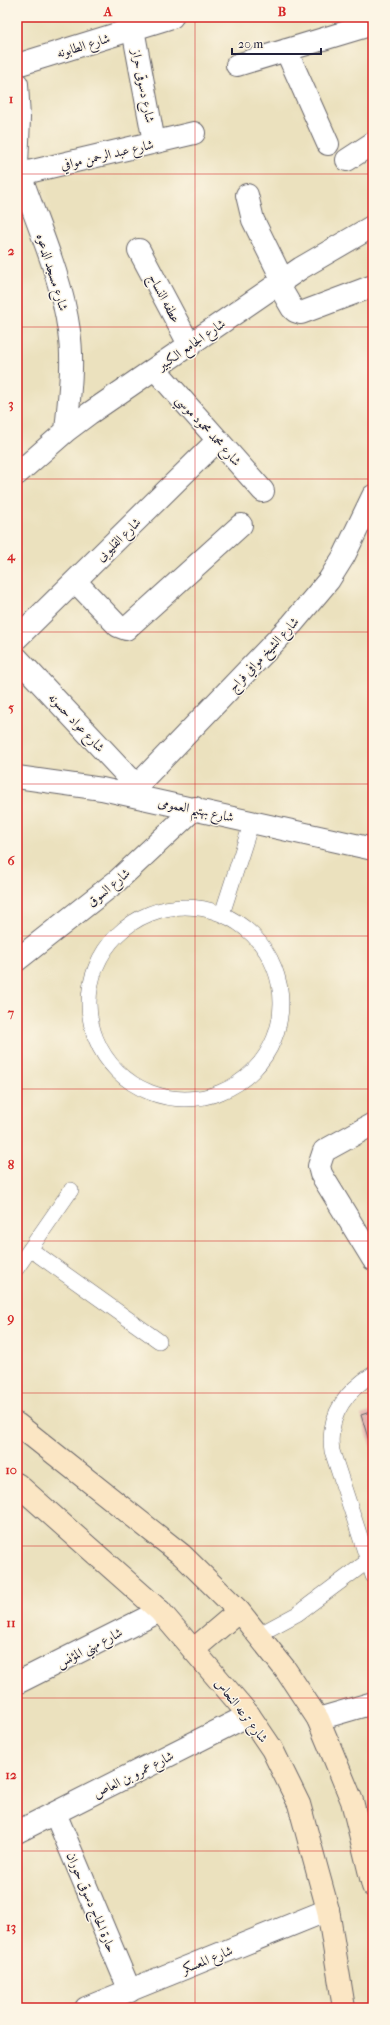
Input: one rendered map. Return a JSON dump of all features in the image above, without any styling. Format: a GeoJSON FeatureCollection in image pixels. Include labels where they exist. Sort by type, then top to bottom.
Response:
{"type":"FeatureCollection","features":[{"type":"Feature","properties":{"kind":"main road"},"geometry":{"type":"LineString","coordinates":[[17,1424],[182,1555],[239,1611],[285,1669],[318,1719],[352,1801],[373,1886]]}},
{"type":"Feature","properties":{"kind":"main road","name":"شارع ترعه النحاس"},"geometry":{"type":"LineString","coordinates":[[17,1484],[160,1611],[249,1715],[272,1749],[298,1804],[328,1910],[344,2008]]}},
{"type":"Feature","properties":{"kind":"main road"},"geometry":{"type":"LineString","coordinates":[[193,1650],[239,1611]]}},
{"type":"Feature","properties":{"kind":"street","name":"شارع الطابونه"},"geometry":{"type":"LineString","coordinates":[[17,65],[172,17]]}},
{"type":"Feature","properties":{"kind":"street"},"geometry":{"type":"LineString","coordinates":[[238,65],[373,24]]}},
{"type":"Feature","properties":{"kind":"street","name":"شارع دسوقى حراز"},"geometry":{"type":"LineString","coordinates":[[133,29],[154,142]]}},
{"type":"Feature","properties":{"kind":"street"},"geometry":{"type":"LineString","coordinates":[[286,50],[328,144]]}},
{"type":"Feature","properties":{"kind":"street"},"geometry":{"type":"LineString","coordinates":[[17,84],[19,118],[18,168]]}},
{"type":"Feature","properties":{"kind":"street","name":"شارع عبد الرحمن موافي"},"geometry":{"type":"LineString","coordinates":[[18,168],[194,133]]}},
{"type":"Feature","properties":{"kind":"street"},"geometry":{"type":"LineString","coordinates":[[347,160],[373,143]]}},
{"type":"Feature","properties":{"kind":"street","name":"شارع مسجد الدعوه"},"geometry":{"type":"LineString","coordinates":[[18,168],[55,272],[63,298],[68,325],[71,381],[66,431]]}},
{"type":"Feature","properties":{"kind":"street"},"geometry":{"type":"LineString","coordinates":[[247,195],[253,220],[294,311],[301,313],[373,286]]}},
{"type":"Feature","properties":{"kind":"street","name":"شارع الجامع الكبير"},"geometry":{"type":"LineString","coordinates":[[17,474],[66,431],[280,282],[373,226]]}},
{"type":"Feature","properties":{"kind":"street","name":"عطفه النساج"},"geometry":{"type":"LineString","coordinates":[[139,250],[190,346]]}},
{"type":"Feature","properties":{"kind":"street","name":"شارع محمد محمود موسي"},"geometry":{"type":"LineString","coordinates":[[155,369],[263,491]]}},
{"type":"Feature","properties":{"kind":"street","name":"شارع القليوبى"},"geometry":{"type":"LineString","coordinates":[[17,638],[218,440]]}},
{"type":"Feature","properties":{"kind":"street","name":"شارع الشيخ موافي فراج"},"geometry":{"type":"LineString","coordinates":[[133,790],[306,608],[368,521],[373,496]]}},
{"type":"Feature","properties":{"kind":"street"},"geometry":{"type":"LineString","coordinates":[[75,581],[118,626],[126,629],[241,525]]}},
{"type":"Feature","properties":{"kind":"street","name":"شارع عواد حسونه"},"geometry":{"type":"LineString","coordinates":[[17,658],[133,790]]}},
{"type":"Feature","properties":{"kind":"street","name":"شارع بهتيم العمومى"},"geometry":{"type":"LineString","coordinates":[[17,777],[102,789],[133,790],[195,808],[373,849]]}},
{"type":"Feature","properties":{"kind":"street","name":"شارع السوق"},"geometry":{"type":"LineString","coordinates":[[17,960],[117,881],[195,808]]}},
{"type":"Feature","properties":{"kind":"street"},"geometry":{"type":"LineString","coordinates":[[373,1124],[324,1151],[319,1166],[321,1174],[373,1259]]}},
{"type":"Feature","properties":{"kind":"street","name":"شارع مهني المؤنس"},"geometry":{"type":"LineString","coordinates":[[17,1683],[160,1611]]}},
{"type":"Feature","properties":{"kind":"street"},"geometry":{"type":"LineString","coordinates":[[318,1719],[373,1703]]}},
{"type":"Feature","properties":{"kind":"street","name":"شارع عمرو بن العاص"},"geometry":{"type":"LineString","coordinates":[[17,1832],[249,1715]]}},
{"type":"Feature","properties":{"kind":"street","name":"حارة الحاج دسوقى حوران"},"geometry":{"type":"LineString","coordinates":[[54,1813],[130,1991]]}},
{"type":"Feature","properties":{"kind":"street","name":"شارع المعسكر"},"geometry":{"type":"LineString","coordinates":[[86,2008],[328,1910]]}},
{"type":"Feature","properties":{"kind":"lane"},"geometry":{"type":"LineString","coordinates":[[222,914],[252,821]]}},
{"type":"Feature","properties":{"kind":"lane"},"geometry":{"type":"LineString","coordinates":[[180,906],[201,908],[222,914],[240,925],[257,939],[269,957],[277,977],[281,998],[280,1020],[274,1040],[263,1059],[249,1075],[232,1087],[211,1095],[190,1099],[169,1098],[148,1091],[129,1081],[113,1066],[101,1049],[92,1029],[89,1008],[90,986],[96,965],[111,941],[138,918],[158,910],[180,906]]}},
{"type":"Feature","properties":{"kind":"lane"},"geometry":{"type":"LineString","coordinates":[[17,1268],[71,1190]]}},
{"type":"Feature","properties":{"kind":"lane"},"geometry":{"type":"LineString","coordinates":[[30,1249],[159,1341]]}},
{"type":"Feature","properties":{"kind":"lane"},"geometry":{"type":"LineString","coordinates":[[258,1635],[297,1614],[371,1569],[332,1451],[330,1439],[334,1416],[340,1405],[358,1385],[373,1374]]}},
{"type":"Feature","properties":{"kind":"building"},"geometry":{"type":"Polygon","coordinates":[[[373,1411],[373,1454],[361,1415],[373,1411]]]}}]}
